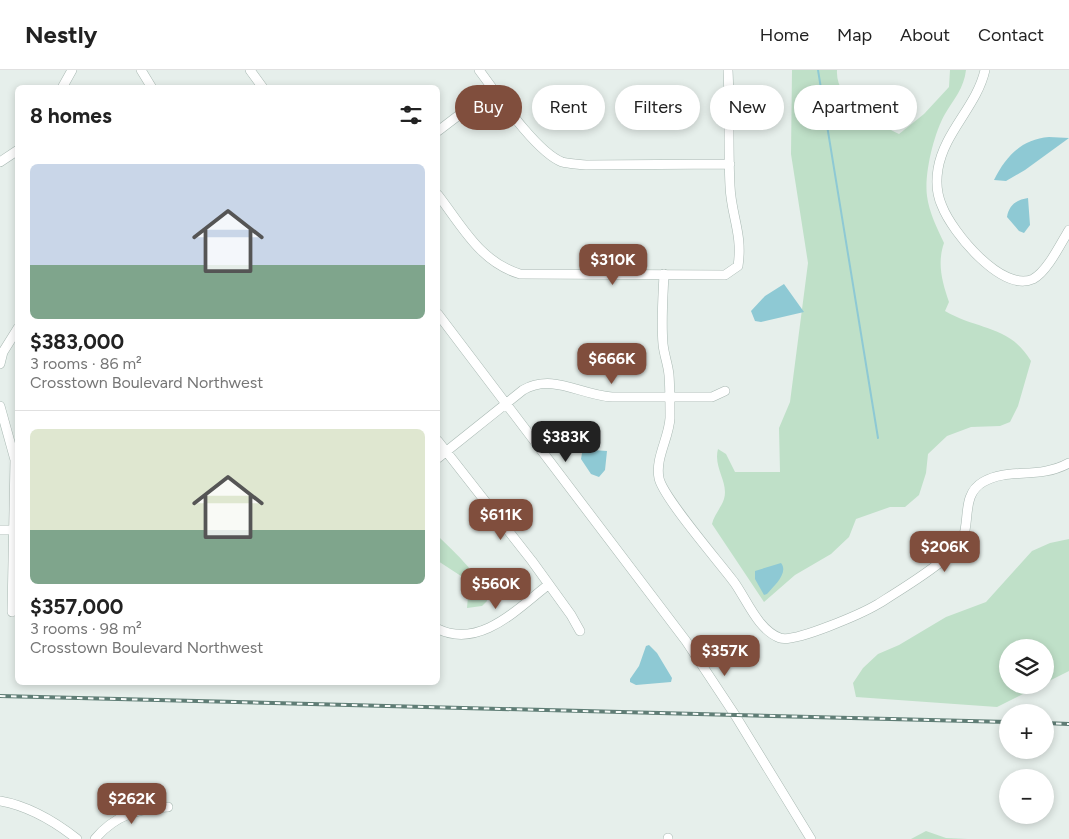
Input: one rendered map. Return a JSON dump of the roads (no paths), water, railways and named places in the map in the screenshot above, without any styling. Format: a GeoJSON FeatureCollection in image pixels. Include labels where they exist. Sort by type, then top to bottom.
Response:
{"type":"FeatureCollection","features":[{"type":"Feature","properties":{"kind":"street"},"geometry":{"type":"LineString","coordinates":[[64,85],[72,70]]}},
{"type":"Feature","properties":{"kind":"street"},"geometry":{"type":"LineString","coordinates":[[141,70],[150,85]]}},
{"type":"Feature","properties":{"kind":"street"},"geometry":{"type":"LineString","coordinates":[[250,70],[261,85]]}},
{"type":"Feature","properties":{"kind":"street"},"geometry":{"type":"LineString","coordinates":[[479,70],[490,85]]}},
{"type":"Feature","properties":{"kind":"street"},"geometry":{"type":"LineString","coordinates":[[440,198],[480,250],[503,268],[520,274],[725,275],[738,266],[740,250],[738,226],[730,189],[728,70]]}},
{"type":"Feature","properties":{"kind":"street"},"geometry":{"type":"LineString","coordinates":[[985,70],[970,103],[941,156],[938,170],[938,191],[942,206],[949,220],[992,269],[1006,278],[1019,281],[1032,280],[1040,275],[1069,230]]}},
{"type":"Feature","properties":{"kind":"street"},"geometry":{"type":"LineString","coordinates":[[440,129],[455,118]]}},
{"type":"Feature","properties":{"kind":"street"},"geometry":{"type":"LineString","coordinates":[[522,126],[534,142],[547,154],[564,162],[586,165],[730,164]]}},
{"type":"Feature","properties":{"kind":"street"},"geometry":{"type":"LineString","coordinates":[[0,162],[15,152]]}},
{"type":"Feature","properties":{"kind":"street"},"geometry":{"type":"LineString","coordinates":[[664,274],[662,341],[669,375],[669,399],[668,431],[658,469],[659,480],[746,598],[764,628],[780,638],[798,638],[869,609],[953,553],[963,538],[968,502],[974,490],[981,483],[991,478],[1007,475],[1050,472],[1069,463]]}},
{"type":"Feature","properties":{"kind":"street"},"geometry":{"type":"LineString","coordinates":[[440,317],[691,648],[735,715],[811,839]]}},
{"type":"Feature","properties":{"kind":"street"},"geometry":{"type":"LineString","coordinates":[[0,364],[3,352],[15,333]]}},
{"type":"Feature","properties":{"kind":"street"},"geometry":{"type":"LineString","coordinates":[[440,456],[522,390],[544,382],[563,384],[598,396],[669,399],[712,397],[725,391]]}},
{"type":"Feature","properties":{"kind":"street"},"geometry":{"type":"LineString","coordinates":[[0,406],[15,460]]}},
{"type":"Feature","properties":{"kind":"street"},"geometry":{"type":"LineString","coordinates":[[440,444],[532,561],[571,614],[580,631]]}},
{"type":"Feature","properties":{"kind":"street"},"geometry":{"type":"LineString","coordinates":[[0,530],[15,530]]}},
{"type":"Feature","properties":{"kind":"street"},"geometry":{"type":"LineString","coordinates":[[12,612],[15,550]]}},
{"type":"Feature","properties":{"kind":"street"},"geometry":{"type":"LineString","coordinates":[[440,630],[461,635],[490,628],[548,585]]}},
{"type":"Feature","properties":{"kind":"street"},"geometry":{"type":"LineString","coordinates":[[0,801],[36,812],[60,826],[77,839]]}},
{"type":"Feature","properties":{"kind":"street"},"geometry":{"type":"LineString","coordinates":[[95,839],[108,825],[128,814],[148,808],[168,807]]}},
{"type":"Feature","properties":{"kind":"water"},"geometry":{"type":"Polygon","coordinates":[[[1049,137],[1069,138],[1025,170],[1006,181],[994,180],[1004,163],[1016,150],[1031,141],[1049,137]]]}},
{"type":"Feature","properties":{"kind":"water"},"geometry":{"type":"Polygon","coordinates":[[[1028,198],[1030,225],[1024,233],[1019,231],[1007,217],[1009,209],[1014,204],[1028,198]]]}},
{"type":"Feature","properties":{"kind":"water"},"geometry":{"type":"Polygon","coordinates":[[[784,284],[804,312],[761,322],[755,321],[751,311],[765,296],[784,284]]]}},
{"type":"Feature","properties":{"kind":"water"},"geometry":{"type":"Polygon","coordinates":[[[593,450],[607,451],[605,470],[599,477],[591,474],[581,459],[582,453],[593,450]]]}},
{"type":"Feature","properties":{"kind":"water"},"geometry":{"type":"Polygon","coordinates":[[[781,563],[783,571],[780,579],[764,595],[755,579],[755,571],[781,563]]]}},
{"type":"Feature","properties":{"kind":"water"},"geometry":{"type":"Polygon","coordinates":[[[649,645],[657,653],[672,678],[671,682],[636,685],[630,682],[639,666],[646,646],[649,645]]]}},
{"type":"Feature","properties":{"kind":"waterway"},"geometry":{"type":"LineString","coordinates":[[818,70],[878,438]]}},
{"type":"Feature","properties":{"kind":"railway"},"geometry":{"type":"LineString","coordinates":[[0,696],[999,722]]}},
{"type":"Feature","properties":{"kind":"railway"},"geometry":{"type":"LineString","coordinates":[[1054,723],[1069,724]]}}]}
